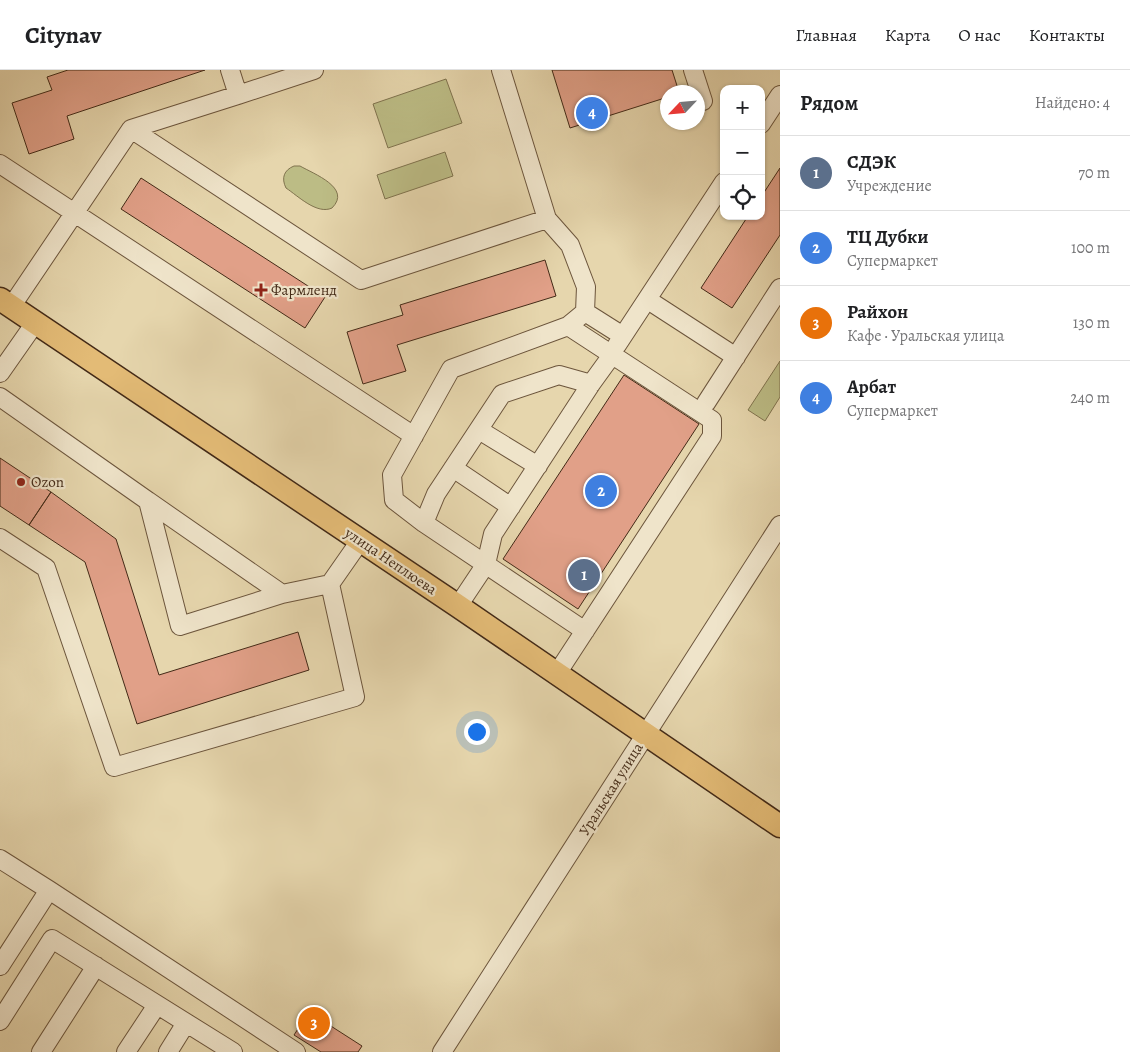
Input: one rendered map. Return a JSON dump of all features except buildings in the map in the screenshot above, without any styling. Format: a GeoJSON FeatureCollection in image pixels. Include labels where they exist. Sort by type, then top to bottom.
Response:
{"type":"FeatureCollection","features":[{"type":"Feature","properties":{"kind":"main road","name":"улица Неплюева"},"geometry":{"type":"LineString","coordinates":[[6,303],[458,606],[556,675],[780,826]]}},
{"type":"Feature","properties":{"kind":"street"},"geometry":{"type":"LineString","coordinates":[[230,70],[238,95]]}},
{"type":"Feature","properties":{"kind":"street"},"geometry":{"type":"LineString","coordinates":[[6,303],[74,214],[132,129],[314,70]]}},
{"type":"Feature","properties":{"kind":"street"},"geometry":{"type":"LineString","coordinates":[[501,70],[547,219],[570,245],[586,287],[585,312],[617,346],[712,420],[712,436],[556,675]]}},
{"type":"Feature","properties":{"kind":"street"},"geometry":{"type":"LineString","coordinates":[[693,70],[698,85]]}},
{"type":"Feature","properties":{"kind":"street"},"geometry":{"type":"LineString","coordinates":[[765,118],[780,96]]}},
{"type":"Feature","properties":{"kind":"street"},"geometry":{"type":"LineString","coordinates":[[132,129],[361,280],[547,219]]}},
{"type":"Feature","properties":{"kind":"street"},"geometry":{"type":"LineString","coordinates":[[0,164],[414,436]]}},
{"type":"Feature","properties":{"kind":"street"},"geometry":{"type":"LineString","coordinates":[[458,606],[486,564],[492,534],[720,188]]}},
{"type":"Feature","properties":{"kind":"street"},"geometry":{"type":"LineString","coordinates":[[706,403],[780,288]]}},
{"type":"Feature","properties":{"kind":"street"},"geometry":{"type":"LineString","coordinates":[[648,300],[736,358]]}},
{"type":"Feature","properties":{"kind":"street"},"geometry":{"type":"LineString","coordinates":[[585,312],[568,326],[451,369],[392,475],[394,500],[424,523],[585,631]]}},
{"type":"Feature","properties":{"kind":"street"},"geometry":{"type":"LineString","coordinates":[[0,372],[35,323]]}},
{"type":"Feature","properties":{"kind":"street"},"geometry":{"type":"LineString","coordinates":[[568,326],[617,346]]}},
{"type":"Feature","properties":{"kind":"street"},"geometry":{"type":"LineString","coordinates":[[424,523],[436,494],[502,394],[559,375],[591,384]]}},
{"type":"Feature","properties":{"kind":"street"},"geometry":{"type":"LineString","coordinates":[[0,397],[282,594]]}},
{"type":"Feature","properties":{"kind":"street"},"geometry":{"type":"LineString","coordinates":[[479,430],[538,466]]}},
{"type":"Feature","properties":{"kind":"street"},"geometry":{"type":"LineString","coordinates":[[453,468],[511,507]]}},
{"type":"Feature","properties":{"kind":"street"},"geometry":{"type":"LineString","coordinates":[[148,501],[180,626],[282,594],[330,584],[360,541]]}},
{"type":"Feature","properties":{"kind":"street","name":"Уральская улица"},"geometry":{"type":"LineString","coordinates":[[442,1052],[780,525]]}},
{"type":"Feature","properties":{"kind":"street"},"geometry":{"type":"LineString","coordinates":[[0,538],[46,568],[114,767],[355,697],[330,584]]}},
{"type":"Feature","properties":{"kind":"street"},"geometry":{"type":"LineString","coordinates":[[0,859],[296,1052]]}},
{"type":"Feature","properties":{"kind":"street"},"geometry":{"type":"LineString","coordinates":[[0,966],[49,890]]}},
{"type":"Feature","properties":{"kind":"street"},"geometry":{"type":"LineString","coordinates":[[0,1021],[52,939],[233,1052]]}},
{"type":"Feature","properties":{"kind":"street"},"geometry":{"type":"LineString","coordinates":[[40,1052],[96,966]]}},
{"type":"Feature","properties":{"kind":"street"},"geometry":{"type":"LineString","coordinates":[[126,1052],[157,1005]]}},
{"type":"Feature","properties":{"kind":"street"},"geometry":{"type":"LineString","coordinates":[[168,1052],[186,1023]]}},
{"type":"Feature","properties":{"kind":"green space"},"geometry":{"type":"Polygon","coordinates":[[[446,79],[462,123],[388,148],[373,104],[446,79]]]}},
{"type":"Feature","properties":{"kind":"green space"},"geometry":{"type":"Polygon","coordinates":[[[445,152],[453,176],[385,199],[377,175],[445,152]]]}},
{"type":"Feature","properties":{"kind":"green space"},"geometry":{"type":"Polygon","coordinates":[[[294,166],[300,166],[314,173],[334,188],[337,194],[337,201],[332,208],[320,209],[314,207],[286,188],[284,175],[294,166]]]}},
{"type":"Feature","properties":{"kind":"green space"},"geometry":{"type":"Polygon","coordinates":[[[780,361],[780,397],[765,421],[748,410],[780,361]]]}},
{"type":"Feature","properties":{"kind":"place","name":"Арбат"},"geometry":{"type":"Point","coordinates":[592,113]}},
{"type":"Feature","properties":{"kind":"place","name":"Фармленд"},"geometry":{"type":"Point","coordinates":[261,290]}},
{"type":"Feature","properties":{"kind":"place","name":"Ozon"},"geometry":{"type":"Point","coordinates":[21,482]}},
{"type":"Feature","properties":{"kind":"place","name":"ТЦ Дубки"},"geometry":{"type":"Point","coordinates":[601,491]}},
{"type":"Feature","properties":{"kind":"place","name":"СДЭК"},"geometry":{"type":"Point","coordinates":[584,575]}},
{"type":"Feature","properties":{"kind":"place","name":"Райхон"},"geometry":{"type":"Point","coordinates":[314,1023]}}]}
